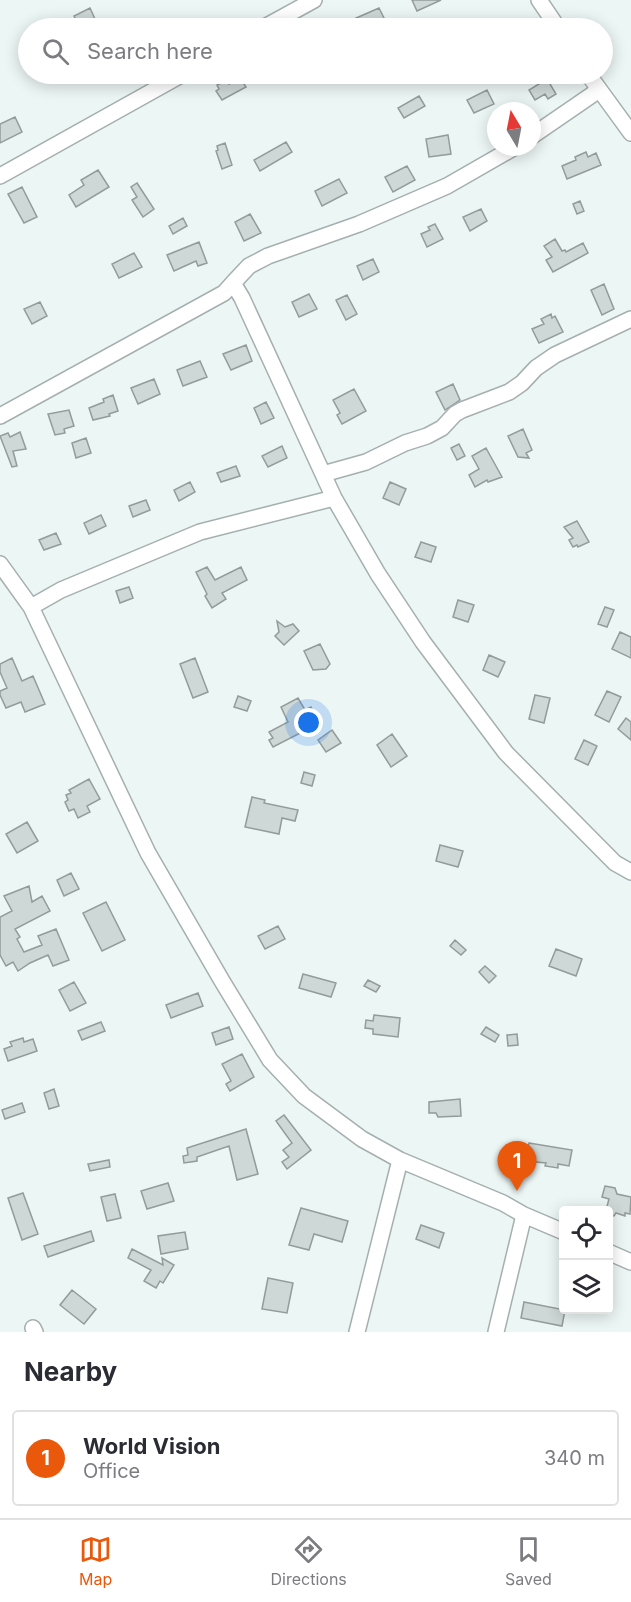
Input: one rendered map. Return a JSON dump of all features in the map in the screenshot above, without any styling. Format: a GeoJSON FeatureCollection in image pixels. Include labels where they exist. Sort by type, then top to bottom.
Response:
{"type":"FeatureCollection","features":[{"type":"Feature","properties":{"kind":"street"},"geometry":{"type":"LineString","coordinates":[[281,18],[314,0]]}},
{"type":"Feature","properties":{"kind":"street"},"geometry":{"type":"LineString","coordinates":[[539,0],[551,18]]}},
{"type":"Feature","properties":{"kind":"street"},"geometry":{"type":"LineString","coordinates":[[0,175],[165,84]]}},
{"type":"Feature","properties":{"kind":"street"},"geometry":{"type":"LineString","coordinates":[[596,84],[631,133]]}},
{"type":"Feature","properties":{"kind":"street"},"geometry":{"type":"LineString","coordinates":[[541,130],[600,90]]}},
{"type":"Feature","properties":{"kind":"street"},"geometry":{"type":"LineString","coordinates":[[0,416],[224,293],[249,266],[268,256],[359,224],[447,186],[499,156]]}},
{"type":"Feature","properties":{"kind":"street"},"geometry":{"type":"LineString","coordinates":[[233,283],[334,498],[378,574],[423,642],[506,753],[615,863],[631,872]]}},
{"type":"Feature","properties":{"kind":"street"},"geometry":{"type":"LineString","coordinates":[[323,474],[366,462],[405,443],[427,436],[442,428],[462,410],[509,392],[555,355],[631,320]]}},
{"type":"Feature","properties":{"kind":"street"},"geometry":{"type":"LineString","coordinates":[[31,607],[61,590],[200,532],[334,498]]}},
{"type":"Feature","properties":{"kind":"street"},"geometry":{"type":"LineString","coordinates":[[0,564],[31,607],[148,853],[270,1060],[304,1096],[362,1139],[400,1160],[503,1203],[559,1230]]}},
{"type":"Feature","properties":{"kind":"street"},"geometry":{"type":"LineString","coordinates":[[357,1332],[400,1160]]}},
{"type":"Feature","properties":{"kind":"street"},"geometry":{"type":"LineString","coordinates":[[496,1332],[524,1215]]}},
{"type":"Feature","properties":{"kind":"street"},"geometry":{"type":"LineString","coordinates":[[613,1254],[631,1262]]}},
{"type":"Feature","properties":{"kind":"building"},"geometry":{"type":"Polygon","coordinates":[[[412,0],[441,0],[417,11],[412,0]]]}},
{"type":"Feature","properties":{"kind":"building"},"geometry":{"type":"Polygon","coordinates":[[[90,8],[95,18],[75,18],[74,16],[90,8]]]}},
{"type":"Feature","properties":{"kind":"building"},"geometry":{"type":"Polygon","coordinates":[[[379,8],[384,18],[356,18],[379,8]]]}},
{"type":"Feature","properties":{"kind":"building"},"geometry":{"type":"Polygon","coordinates":[[[244,84],[246,87],[222,100],[216,91],[219,89],[217,85],[244,84]]]}},
{"type":"Feature","properties":{"kind":"building"},"geometry":{"type":"Polygon","coordinates":[[[539,84],[550,84],[556,94],[548,99],[545,94],[535,100],[529,90],[539,84]]]}},
{"type":"Feature","properties":{"kind":"building"},"geometry":{"type":"Polygon","coordinates":[[[487,90],[493,102],[487,102],[487,107],[474,113],[467,100],[487,90]]]}},
{"type":"Feature","properties":{"kind":"building"},"geometry":{"type":"Polygon","coordinates":[[[419,96],[425,106],[404,118],[398,108],[419,96]]]}},
{"type":"Feature","properties":{"kind":"building"},"geometry":{"type":"Polygon","coordinates":[[[15,117],[22,132],[0,143],[0,124],[15,117]]]}},
{"type":"Feature","properties":{"kind":"building"},"geometry":{"type":"Polygon","coordinates":[[[448,135],[451,154],[429,157],[426,139],[448,135]]]}},
{"type":"Feature","properties":{"kind":"building"},"geometry":{"type":"Polygon","coordinates":[[[286,142],[292,152],[260,171],[254,160],[286,142]]]}},
{"type":"Feature","properties":{"kind":"building"},"geometry":{"type":"Polygon","coordinates":[[[225,143],[232,165],[222,169],[216,151],[217,146],[225,143]]]}},
{"type":"Feature","properties":{"kind":"building"},"geometry":{"type":"Polygon","coordinates":[[[586,152],[588,157],[596,153],[601,165],[567,179],[562,166],[576,160],[575,157],[586,152]]]}},
{"type":"Feature","properties":{"kind":"building"},"geometry":{"type":"Polygon","coordinates":[[[407,166],[415,180],[393,192],[385,177],[407,166]]]}},
{"type":"Feature","properties":{"kind":"building"},"geometry":{"type":"Polygon","coordinates":[[[98,170],[109,187],[76,207],[69,195],[84,185],[81,180],[98,170]]]}},
{"type":"Feature","properties":{"kind":"building"},"geometry":{"type":"Polygon","coordinates":[[[339,179],[347,193],[322,206],[315,191],[339,179]]]}},
{"type":"Feature","properties":{"kind":"building"},"geometry":{"type":"Polygon","coordinates":[[[137,183],[154,209],[143,217],[132,200],[137,197],[131,187],[137,183]]]}},
{"type":"Feature","properties":{"kind":"building"},"geometry":{"type":"Polygon","coordinates":[[[22,187],[37,217],[24,223],[8,194],[22,187]]]}},
{"type":"Feature","properties":{"kind":"building"},"geometry":{"type":"Polygon","coordinates":[[[580,201],[584,211],[577,214],[573,204],[580,201]]]}},
{"type":"Feature","properties":{"kind":"building"},"geometry":{"type":"Polygon","coordinates":[[[481,209],[487,221],[470,231],[463,217],[481,209]]]}},
{"type":"Feature","properties":{"kind":"building"},"geometry":{"type":"Polygon","coordinates":[[[250,214],[261,233],[244,241],[235,222],[250,214]]]}},
{"type":"Feature","properties":{"kind":"building"},"geometry":{"type":"Polygon","coordinates":[[[183,218],[187,226],[173,234],[169,226],[183,218]]]}},
{"type":"Feature","properties":{"kind":"building"},"geometry":{"type":"Polygon","coordinates":[[[435,224],[443,239],[427,247],[421,234],[430,230],[428,227],[435,224]]]}},
{"type":"Feature","properties":{"kind":"building"},"geometry":{"type":"Polygon","coordinates":[[[555,239],[562,251],[566,252],[583,243],[588,253],[553,272],[546,260],[552,257],[544,246],[555,239]]]}},
{"type":"Feature","properties":{"kind":"building"},"geometry":{"type":"Polygon","coordinates":[[[199,242],[207,263],[198,266],[196,261],[174,271],[167,255],[199,242]]]}},
{"type":"Feature","properties":{"kind":"building"},"geometry":{"type":"Polygon","coordinates":[[[134,253],[142,267],[119,278],[112,264],[134,253]]]}},
{"type":"Feature","properties":{"kind":"building"},"geometry":{"type":"Polygon","coordinates":[[[373,259],[379,272],[363,280],[357,266],[373,259]]]}},
{"type":"Feature","properties":{"kind":"building"},"geometry":{"type":"Polygon","coordinates":[[[604,284],[614,309],[602,315],[591,290],[604,284]]]}},
{"type":"Feature","properties":{"kind":"building"},"geometry":{"type":"Polygon","coordinates":[[[309,294],[317,309],[299,317],[292,302],[309,294]]]}},
{"type":"Feature","properties":{"kind":"building"},"geometry":{"type":"Polygon","coordinates":[[[347,295],[357,314],[346,320],[336,300],[347,295]]]}},
{"type":"Feature","properties":{"kind":"building"},"geometry":{"type":"Polygon","coordinates":[[[40,302],[47,316],[32,324],[24,309],[40,302]]]}},
{"type":"Feature","properties":{"kind":"building"},"geometry":{"type":"Polygon","coordinates":[[[551,314],[552,318],[555,316],[563,332],[539,343],[532,329],[544,324],[541,319],[551,314]]]}},
{"type":"Feature","properties":{"kind":"building"},"geometry":{"type":"Polygon","coordinates":[[[246,345],[252,361],[231,370],[223,354],[246,345]]]}},
{"type":"Feature","properties":{"kind":"building"},"geometry":{"type":"Polygon","coordinates":[[[200,361],[207,377],[183,386],[177,370],[200,361]]]}},
{"type":"Feature","properties":{"kind":"building"},"geometry":{"type":"Polygon","coordinates":[[[154,379],[160,394],[138,404],[131,388],[154,379]]]}},
{"type":"Feature","properties":{"kind":"building"},"geometry":{"type":"Polygon","coordinates":[[[453,384],[460,400],[445,410],[436,392],[453,384]]]}},
{"type":"Feature","properties":{"kind":"building"},"geometry":{"type":"Polygon","coordinates":[[[354,389],[366,411],[342,424],[337,415],[340,413],[333,400],[354,389]]]}},
{"type":"Feature","properties":{"kind":"building"},"geometry":{"type":"Polygon","coordinates":[[[113,395],[118,411],[109,414],[110,416],[93,420],[89,408],[104,402],[103,399],[113,395]]]}},
{"type":"Feature","properties":{"kind":"building"},"geometry":{"type":"Polygon","coordinates":[[[266,402],[274,418],[261,424],[254,408],[266,402]]]}},
{"type":"Feature","properties":{"kind":"building"},"geometry":{"type":"Polygon","coordinates":[[[69,410],[74,426],[64,429],[65,433],[55,435],[48,414],[69,410]]]}},
{"type":"Feature","properties":{"kind":"building"},"geometry":{"type":"Polygon","coordinates":[[[523,429],[532,450],[526,453],[529,458],[518,457],[508,436],[523,429]]]}},
{"type":"Feature","properties":{"kind":"building"},"geometry":{"type":"Polygon","coordinates":[[[20,432],[26,449],[13,451],[17,466],[12,467],[0,436],[8,433],[10,437],[20,432]]]}},
{"type":"Feature","properties":{"kind":"building"},"geometry":{"type":"Polygon","coordinates":[[[86,438],[91,453],[76,458],[72,443],[86,438]]]}},
{"type":"Feature","properties":{"kind":"building"},"geometry":{"type":"Polygon","coordinates":[[[459,444],[465,456],[457,460],[451,448],[459,444]]]}},
{"type":"Feature","properties":{"kind":"building"},"geometry":{"type":"Polygon","coordinates":[[[282,446],[287,458],[268,467],[262,456],[282,446]]]}},
{"type":"Feature","properties":{"kind":"building"},"geometry":{"type":"Polygon","coordinates":[[[486,448],[502,477],[488,482],[487,480],[475,487],[469,475],[479,469],[472,456],[486,448]]]}},
{"type":"Feature","properties":{"kind":"building"},"geometry":{"type":"Polygon","coordinates":[[[236,466],[240,476],[221,482],[217,473],[236,466]]]}},
{"type":"Feature","properties":{"kind":"building"},"geometry":{"type":"Polygon","coordinates":[[[190,482],[195,492],[179,501],[174,490],[190,482]]]}},
{"type":"Feature","properties":{"kind":"building"},"geometry":{"type":"Polygon","coordinates":[[[390,482],[406,489],[399,505],[383,498],[390,482]]]}},
{"type":"Feature","properties":{"kind":"building"},"geometry":{"type":"Polygon","coordinates":[[[146,500],[150,510],[133,517],[129,506],[146,500]]]}},
{"type":"Feature","properties":{"kind":"building"},"geometry":{"type":"Polygon","coordinates":[[[101,515],[106,526],[89,534],[84,523],[101,515]]]}},
{"type":"Feature","properties":{"kind":"building"},"geometry":{"type":"Polygon","coordinates":[[[577,521],[589,542],[573,547],[569,540],[573,538],[564,527],[577,521]]]}},
{"type":"Feature","properties":{"kind":"building"},"geometry":{"type":"Polygon","coordinates":[[[56,533],[61,544],[44,550],[39,540],[56,533]]]}},
{"type":"Feature","properties":{"kind":"building"},"geometry":{"type":"Polygon","coordinates":[[[421,542],[436,547],[431,562],[415,557],[421,542]]]}},
{"type":"Feature","properties":{"kind":"building"},"geometry":{"type":"Polygon","coordinates":[[[207,567],[215,580],[241,567],[247,580],[222,593],[226,599],[212,608],[196,572],[207,567]]]}},
{"type":"Feature","properties":{"kind":"building"},"geometry":{"type":"Polygon","coordinates":[[[129,587],[133,598],[120,603],[116,591],[129,587]]]}},
{"type":"Feature","properties":{"kind":"building"},"geometry":{"type":"Polygon","coordinates":[[[458,600],[474,605],[468,622],[453,617],[458,600]]]}},
{"type":"Feature","properties":{"kind":"building"},"geometry":{"type":"Polygon","coordinates":[[[605,607],[614,610],[607,627],[598,624],[605,607]]]}},
{"type":"Feature","properties":{"kind":"building"},"geometry":{"type":"Polygon","coordinates":[[[277,621],[285,627],[293,624],[299,631],[284,645],[275,636],[279,632],[277,621]]]}},
{"type":"Feature","properties":{"kind":"building"},"geometry":{"type":"Polygon","coordinates":[[[620,632],[631,637],[631,658],[612,649],[620,632]]]}},
{"type":"Feature","properties":{"kind":"building"},"geometry":{"type":"Polygon","coordinates":[[[320,644],[330,664],[326,669],[313,670],[304,651],[320,644]]]}},
{"type":"Feature","properties":{"kind":"building"},"geometry":{"type":"Polygon","coordinates":[[[489,655],[505,662],[498,677],[483,670],[489,655]]]}},
{"type":"Feature","properties":{"kind":"building"},"geometry":{"type":"Polygon","coordinates":[[[12,658],[22,681],[33,676],[45,704],[25,712],[21,702],[6,708],[0,695],[0,691],[7,688],[0,672],[0,664],[12,658]]]}},
{"type":"Feature","properties":{"kind":"building"},"geometry":{"type":"Polygon","coordinates":[[[195,658],[208,692],[193,698],[180,664],[195,658]]]}},
{"type":"Feature","properties":{"kind":"building"},"geometry":{"type":"Polygon","coordinates":[[[607,691],[621,697],[609,722],[595,715],[607,691]]]}},
{"type":"Feature","properties":{"kind":"building"},"geometry":{"type":"Polygon","coordinates":[[[535,695],[550,698],[544,723],[529,719],[535,695]]]}},
{"type":"Feature","properties":{"kind":"building"},"geometry":{"type":"Polygon","coordinates":[[[238,696],[251,701],[247,711],[234,707],[238,696]]]}},
{"type":"Feature","properties":{"kind":"building"},"geometry":{"type":"Polygon","coordinates":[[[298,698],[305,710],[311,707],[316,718],[313,720],[316,725],[273,747],[269,740],[273,738],[269,732],[288,722],[281,707],[298,698]]]}},
{"type":"Feature","properties":{"kind":"building"},"geometry":{"type":"Polygon","coordinates":[[[626,718],[631,722],[631,740],[618,729],[626,718]]]}},
{"type":"Feature","properties":{"kind":"building"},"geometry":{"type":"Polygon","coordinates":[[[332,730],[341,743],[326,752],[318,740],[332,730]]]}},
{"type":"Feature","properties":{"kind":"building"},"geometry":{"type":"Polygon","coordinates":[[[392,734],[407,756],[391,767],[377,745],[392,734]]]}},
{"type":"Feature","properties":{"kind":"building"},"geometry":{"type":"Polygon","coordinates":[[[584,740],[597,746],[588,765],[575,759],[584,740]]]}},
{"type":"Feature","properties":{"kind":"building"},"geometry":{"type":"Polygon","coordinates":[[[304,772],[315,775],[312,786],[301,783],[304,772]]]}},
{"type":"Feature","properties":{"kind":"building"},"geometry":{"type":"Polygon","coordinates":[[[89,779],[100,799],[87,806],[90,812],[78,818],[74,809],[69,811],[65,802],[68,800],[66,795],[71,793],[69,790],[89,779]]]}},
{"type":"Feature","properties":{"kind":"building"},"geometry":{"type":"Polygon","coordinates":[[[252,797],[265,800],[264,803],[298,810],[295,821],[282,818],[279,834],[245,827],[252,797]]]}},
{"type":"Feature","properties":{"kind":"building"},"geometry":{"type":"Polygon","coordinates":[[[27,822],[38,841],[17,853],[6,834],[27,822]]]}},
{"type":"Feature","properties":{"kind":"building"},"geometry":{"type":"Polygon","coordinates":[[[440,845],[463,851],[458,867],[436,861],[440,845]]]}},
{"type":"Feature","properties":{"kind":"building"},"geometry":{"type":"Polygon","coordinates":[[[71,873],[79,889],[64,896],[57,880],[71,873]]]}},
{"type":"Feature","properties":{"kind":"building"},"geometry":{"type":"Polygon","coordinates":[[[29,886],[32,902],[42,896],[50,911],[15,929],[24,952],[42,945],[38,936],[56,929],[69,960],[53,966],[48,955],[18,971],[13,962],[6,966],[0,955],[0,917],[12,911],[4,896],[29,886]]]}},
{"type":"Feature","properties":{"kind":"building"},"geometry":{"type":"Polygon","coordinates":[[[106,902],[125,940],[102,951],[83,913],[106,902]]]}},
{"type":"Feature","properties":{"kind":"building"},"geometry":{"type":"Polygon","coordinates":[[[278,926],[285,939],[265,949],[258,936],[278,926]]]}},
{"type":"Feature","properties":{"kind":"building"},"geometry":{"type":"Polygon","coordinates":[[[455,940],[466,950],[461,955],[450,946],[455,940]]]}},
{"type":"Feature","properties":{"kind":"building"},"geometry":{"type":"Polygon","coordinates":[[[556,949],[582,959],[576,976],[549,966],[556,949]]]}},
{"type":"Feature","properties":{"kind":"building"},"geometry":{"type":"Polygon","coordinates":[[[485,966],[496,976],[489,983],[479,972],[485,966]]]}},
{"type":"Feature","properties":{"kind":"building"},"geometry":{"type":"Polygon","coordinates":[[[303,974],[336,983],[331,997],[299,988],[303,974]]]}},
{"type":"Feature","properties":{"kind":"building"},"geometry":{"type":"Polygon","coordinates":[[[368,980],[380,986],[376,992],[364,986],[368,980]]]}},
{"type":"Feature","properties":{"kind":"building"},"geometry":{"type":"Polygon","coordinates":[[[74,982],[86,1003],[70,1011],[59,990],[74,982]]]}},
{"type":"Feature","properties":{"kind":"building"},"geometry":{"type":"Polygon","coordinates":[[[198,993],[203,1006],[171,1018],[166,1005],[198,993]]]}},
{"type":"Feature","properties":{"kind":"building"},"geometry":{"type":"Polygon","coordinates":[[[374,1015],[400,1018],[398,1037],[373,1034],[373,1029],[365,1028],[366,1020],[373,1021],[374,1015]]]}},
{"type":"Feature","properties":{"kind":"building"},"geometry":{"type":"Polygon","coordinates":[[[101,1022],[105,1031],[82,1040],[78,1031],[101,1022]]]}},
{"type":"Feature","properties":{"kind":"building"},"geometry":{"type":"Polygon","coordinates":[[[229,1027],[233,1039],[216,1045],[212,1033],[229,1027]]]}},
{"type":"Feature","properties":{"kind":"building"},"geometry":{"type":"Polygon","coordinates":[[[486,1027],[499,1035],[495,1042],[481,1034],[486,1027]]]}},
{"type":"Feature","properties":{"kind":"building"},"geometry":{"type":"Polygon","coordinates":[[[517,1034],[518,1045],[508,1046],[507,1035],[517,1034]]]}},
{"type":"Feature","properties":{"kind":"building"},"geometry":{"type":"Polygon","coordinates":[[[23,1038],[24,1042],[33,1039],[37,1051],[8,1061],[4,1049],[12,1046],[10,1042],[23,1038]]]}},
{"type":"Feature","properties":{"kind":"building"},"geometry":{"type":"Polygon","coordinates":[[[242,1054],[254,1077],[230,1091],[226,1084],[231,1081],[222,1064],[242,1054]]]}},
{"type":"Feature","properties":{"kind":"building"},"geometry":{"type":"Polygon","coordinates":[[[54,1089],[59,1106],[49,1109],[44,1093],[54,1089]]]}},
{"type":"Feature","properties":{"kind":"building"},"geometry":{"type":"Polygon","coordinates":[[[460,1099],[461,1116],[438,1117],[436,1113],[429,1113],[429,1102],[460,1099]]]}},
{"type":"Feature","properties":{"kind":"building"},"geometry":{"type":"Polygon","coordinates":[[[22,1103],[25,1112],[5,1119],[2,1110],[22,1103]]]}},
{"type":"Feature","properties":{"kind":"building"},"geometry":{"type":"Polygon","coordinates":[[[284,1115],[311,1150],[287,1169],[282,1162],[289,1157],[283,1150],[292,1143],[276,1121],[284,1115]]]}},
{"type":"Feature","properties":{"kind":"building"},"geometry":{"type":"Polygon","coordinates":[[[246,1129],[258,1174],[237,1180],[229,1146],[197,1157],[197,1161],[184,1163],[183,1156],[188,1155],[187,1148],[246,1129]]]}},
{"type":"Feature","properties":{"kind":"building"},"geometry":{"type":"Polygon","coordinates":[[[529,1143],[572,1150],[569,1166],[558,1164],[558,1168],[545,1166],[546,1163],[526,1161],[529,1143]]]}},
{"type":"Feature","properties":{"kind":"building"},"geometry":{"type":"Polygon","coordinates":[[[109,1160],[110,1167],[90,1171],[88,1164],[109,1160]]]}},
{"type":"Feature","properties":{"kind":"building"},"geometry":{"type":"Polygon","coordinates":[[[168,1183],[174,1201],[147,1209],[141,1191],[168,1183]]]}},
{"type":"Feature","properties":{"kind":"building"},"geometry":{"type":"Polygon","coordinates":[[[605,1186],[615,1188],[617,1194],[631,1197],[630,1214],[625,1213],[625,1216],[616,1213],[613,1216],[613,1206],[607,1206],[609,1199],[602,1197],[605,1186]]]}},
{"type":"Feature","properties":{"kind":"building"},"geometry":{"type":"Polygon","coordinates":[[[23,1193],[38,1234],[22,1240],[8,1198],[23,1193]]]}},
{"type":"Feature","properties":{"kind":"building"},"geometry":{"type":"Polygon","coordinates":[[[115,1194],[121,1218],[107,1221],[101,1197],[115,1194]]]}},
{"type":"Feature","properties":{"kind":"building"},"geometry":{"type":"Polygon","coordinates":[[[301,1208],[348,1221],[342,1242],[314,1234],[309,1250],[289,1245],[301,1208]]]}},
{"type":"Feature","properties":{"kind":"building"},"geometry":{"type":"Polygon","coordinates":[[[421,1225],[444,1233],[439,1248],[416,1239],[421,1225]]]}},
{"type":"Feature","properties":{"kind":"building"},"geometry":{"type":"Polygon","coordinates":[[[91,1231],[94,1241],[48,1257],[44,1246],[91,1231]]]}},
{"type":"Feature","properties":{"kind":"building"},"geometry":{"type":"Polygon","coordinates":[[[185,1232],[188,1249],[161,1254],[158,1236],[185,1232]]]}},
{"type":"Feature","properties":{"kind":"building"},"geometry":{"type":"Polygon","coordinates":[[[132,1249],[163,1265],[162,1258],[174,1265],[163,1283],[160,1281],[156,1288],[144,1281],[151,1270],[128,1258],[132,1249]]]}},
{"type":"Feature","properties":{"kind":"building"},"geometry":{"type":"Polygon","coordinates":[[[268,1278],[293,1283],[287,1313],[262,1309],[268,1278]]]}},
{"type":"Feature","properties":{"kind":"building"},"geometry":{"type":"Polygon","coordinates":[[[72,1290],[96,1309],[84,1324],[60,1305],[72,1290]]]}},
{"type":"Feature","properties":{"kind":"building"},"geometry":{"type":"Polygon","coordinates":[[[524,1302],[559,1309],[559,1314],[564,1314],[562,1326],[521,1318],[524,1302]]]}},
{"type":"Feature","properties":{"kind":"place","name":"World Vision"},"geometry":{"type":"Point","coordinates":[517,1191]}}]}
